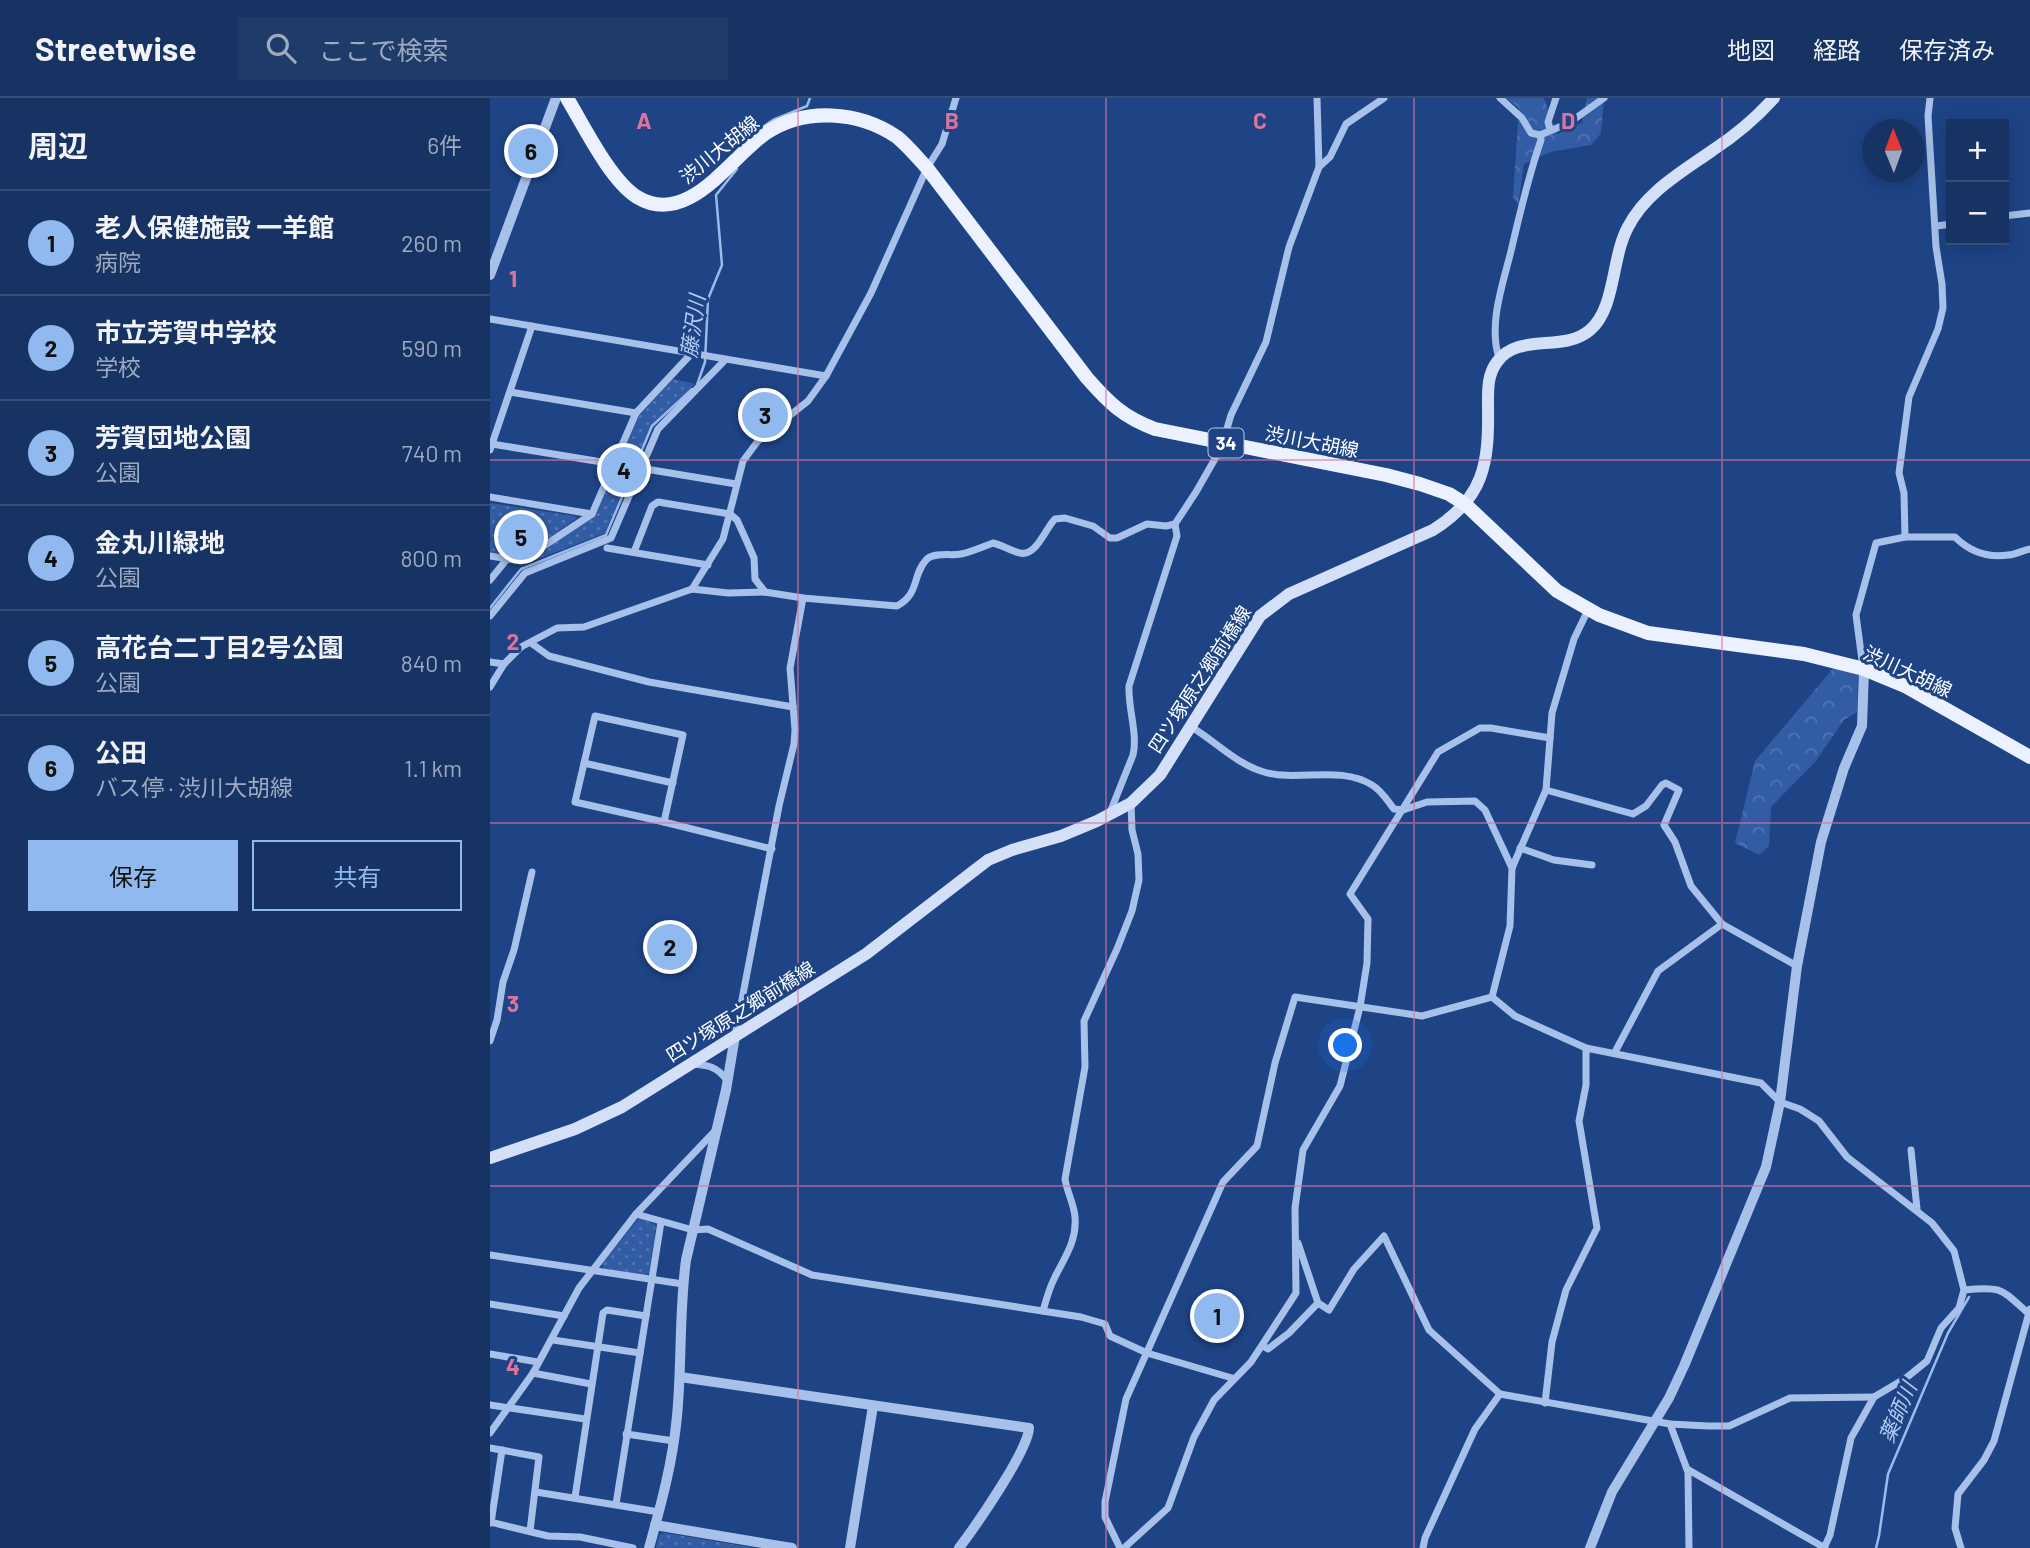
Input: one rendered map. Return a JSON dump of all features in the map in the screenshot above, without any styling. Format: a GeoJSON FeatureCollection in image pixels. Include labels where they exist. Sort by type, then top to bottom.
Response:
{"type":"FeatureCollection","features":[{"type":"Feature","properties":{"kind":"main road","name":"渋川大胡線"},"geometry":{"type":"LineString","coordinates":[[567,98],[622,185],[638,198],[658,204],[690,199],[764,134],[793,121],[816,116],[851,118],[884,130],[910,148],[927,168],[1087,378],[1128,418],[1155,429],[1420,484],[1465,504],[1558,591],[1614,622],[1648,633],[1804,654],[1864,669],[1905,686],[2030,757]]}},
{"type":"Feature","properties":{"kind":"main road"},"geometry":{"type":"LineString","coordinates":[[1499,358],[1523,346],[1573,339],[1587,333],[1598,323],[1608,300],[1620,243],[1637,213],[1658,190],[1745,127],[1774,98]]}},
{"type":"Feature","properties":{"kind":"main road","name":"四ツ塚原之郷前橋線"},"geometry":{"type":"LineString","coordinates":[[490,1158],[597,1120],[866,954],[988,860],[1061,836],[1131,803],[1160,775],[1260,616],[1304,586],[1433,530],[1465,504],[1482,477],[1488,421],[1488,387],[1491,369],[1499,358]]}},
{"type":"Feature","properties":{"kind":"street"},"geometry":{"type":"LineString","coordinates":[[490,275],[556,98]]}},
{"type":"Feature","properties":{"kind":"street"},"geometry":{"type":"LineString","coordinates":[[692,589],[723,540],[743,461],[758,441],[808,401],[826,376],[872,293],[927,168],[942,144],[956,98]]}},
{"type":"Feature","properties":{"kind":"street"},"geometry":{"type":"LineString","coordinates":[[1108,816],[1133,755],[1135,745],[1128,706],[1129,686],[1177,536],[1175,524],[1223,442],[1231,415],[1266,342],[1289,247],[1319,167],[1317,98]]}},
{"type":"Feature","properties":{"kind":"street"},"geometry":{"type":"LineString","coordinates":[[1319,167],[1330,157],[1346,124],[1384,98]]}},
{"type":"Feature","properties":{"kind":"street"},"geometry":{"type":"LineString","coordinates":[[1500,98],[1522,118],[1531,133],[1540,135],[1569,123],[1604,98]]}},
{"type":"Feature","properties":{"kind":"street"},"geometry":{"type":"LineString","coordinates":[[1550,129],[1548,122],[1556,98]]}},
{"type":"Feature","properties":{"kind":"street"},"geometry":{"type":"LineString","coordinates":[[1905,537],[1904,494],[1899,473],[1909,397],[1938,329],[1943,308],[1936,247],[1937,226],[1928,116],[1930,98]]}},
{"type":"Feature","properties":{"kind":"street"},"geometry":{"type":"LineString","coordinates":[[1499,358],[1496,348],[1496,315],[1528,175],[1541,141],[1540,135]]}},
{"type":"Feature","properties":{"kind":"street"},"geometry":{"type":"LineString","coordinates":[[2009,215],[2030,213]]}},
{"type":"Feature","properties":{"kind":"street"},"geometry":{"type":"LineString","coordinates":[[1937,226],[1946,225]]}},
{"type":"Feature","properties":{"kind":"street"},"geometry":{"type":"LineString","coordinates":[[490,319],[826,376]]}},
{"type":"Feature","properties":{"kind":"street"},"geometry":{"type":"LineString","coordinates":[[532,326],[491,447],[614,464]]}},
{"type":"Feature","properties":{"kind":"street"},"geometry":{"type":"LineString","coordinates":[[490,556],[522,561],[592,514],[636,413],[692,353]]}},
{"type":"Feature","properties":{"kind":"street"},"geometry":{"type":"LineString","coordinates":[[490,616],[525,573],[611,538],[659,429],[725,360]]}},
{"type":"Feature","properties":{"kind":"street"},"geometry":{"type":"LineString","coordinates":[[510,392],[636,413]]}},
{"type":"Feature","properties":{"kind":"street"},"geometry":{"type":"LineString","coordinates":[[640,468],[736,484]]}},
{"type":"Feature","properties":{"kind":"street"},"geometry":{"type":"LineString","coordinates":[[490,497],[592,514]]}},
{"type":"Feature","properties":{"kind":"street"},"geometry":{"type":"LineString","coordinates":[[634,552],[652,506],[658,502],[730,514],[737,520],[747,542],[754,558],[755,579],[765,592]]}},
{"type":"Feature","properties":{"kind":"street"},"geometry":{"type":"LineString","coordinates":[[490,687],[504,664],[521,648],[557,628],[584,627],[692,589],[729,593],[765,592],[897,606],[906,601],[912,593],[927,559],[961,554],[993,543],[1026,553],[1033,550],[1055,519],[1065,518],[1093,526],[1110,538],[1117,538],[1147,524],[1175,524]]}},
{"type":"Feature","properties":{"kind":"street"},"geometry":{"type":"LineString","coordinates":[[1590,1548],[1612,1492],[1684,1366],[1766,1167],[1780,1101],[1797,966],[1821,842],[1850,753],[1862,726],[1864,669],[1856,615],[1876,543],[1905,537],[1955,537],[1965,546],[1987,555],[2010,555],[2030,549]]}},
{"type":"Feature","properties":{"kind":"street"},"geometry":{"type":"LineString","coordinates":[[607,548],[708,565]]}},
{"type":"Feature","properties":{"kind":"street"},"geometry":{"type":"LineString","coordinates":[[490,580],[507,559]]}},
{"type":"Feature","properties":{"kind":"street"},"geometry":{"type":"LineString","coordinates":[[649,1548],[674,1441],[680,1377],[683,1284],[727,1080],[779,806],[794,744],[789,668],[803,598]]}},
{"type":"Feature","properties":{"kind":"street"},"geometry":{"type":"LineString","coordinates":[[1492,997],[1510,926],[1511,868],[1546,790],[1552,713],[1574,639],[1588,610]]}},
{"type":"Feature","properties":{"kind":"street"},"geometry":{"type":"LineString","coordinates":[[531,643],[550,656],[649,682],[793,706]]}},
{"type":"Feature","properties":{"kind":"street"},"geometry":{"type":"LineString","coordinates":[[490,662],[504,664]]}},
{"type":"Feature","properties":{"kind":"street"},"geometry":{"type":"LineString","coordinates":[[664,822],[683,735],[596,716],[575,802],[772,849]]}},
{"type":"Feature","properties":{"kind":"street"},"geometry":{"type":"LineString","coordinates":[[1190,726],[1240,762],[1255,769],[1274,774],[1353,778],[1373,785],[1394,809],[1403,810],[1427,802],[1475,801],[1485,810],[1511,868]]}},
{"type":"Feature","properties":{"kind":"street"},"geometry":{"type":"LineString","coordinates":[[1492,997],[1422,1016],[1360,1007],[1295,997],[1275,1063],[1257,1146],[1223,1182],[1126,1399],[1105,1502],[1105,1517],[1122,1548],[1168,1508],[1194,1437],[1213,1400],[1232,1378],[1251,1362],[1296,1293],[1295,1208],[1303,1150],[1340,1086],[1360,1007],[1367,964],[1368,919],[1350,894],[1438,752],[1480,728],[1550,738]]}},
{"type":"Feature","properties":{"kind":"street"},"geometry":{"type":"LineString","coordinates":[[584,763],[673,783]]}},
{"type":"Feature","properties":{"kind":"street"},"geometry":{"type":"LineString","coordinates":[[1546,790],[1633,814],[1646,806],[1662,785],[1666,783],[1679,790],[1664,825],[1675,842],[1691,886],[1722,924],[1797,966]]}},
{"type":"Feature","properties":{"kind":"street"},"geometry":{"type":"LineString","coordinates":[[1043,1311],[1054,1279],[1069,1253],[1074,1226],[1075,1214],[1065,1179],[1084,1067],[1084,1021],[1132,911],[1139,880],[1131,803]]}},
{"type":"Feature","properties":{"kind":"street"},"geometry":{"type":"LineString","coordinates":[[1520,848],[1554,860],[1592,865]]}},
{"type":"Feature","properties":{"kind":"street"},"geometry":{"type":"LineString","coordinates":[[490,1041],[532,872]]}},
{"type":"Feature","properties":{"kind":"street"},"geometry":{"type":"LineString","coordinates":[[1615,1052],[1658,971],[1722,924]]}},
{"type":"Feature","properties":{"kind":"street"},"geometry":{"type":"LineString","coordinates":[[1296,1233],[1318,1303],[1329,1310],[1354,1269],[1384,1236],[1429,1330],[1500,1394],[1670,1424],[1729,1426],[1790,1398],[1874,1397],[1906,1378],[1927,1361],[1941,1328],[1959,1308],[1964,1290],[1954,1251],[1917,1209],[1847,1157],[1819,1121],[1780,1101],[1761,1083],[1586,1048],[1515,1016],[1492,997]]}},
{"type":"Feature","properties":{"kind":"street"},"geometry":{"type":"LineString","coordinates":[[1545,1403],[1552,1342],[1566,1290],[1597,1228],[1579,1121],[1586,1085],[1586,1048]]}},
{"type":"Feature","properties":{"kind":"street"},"geometry":{"type":"LineString","coordinates":[[691,1063],[710,1065],[720,1070],[727,1080]]}},
{"type":"Feature","properties":{"kind":"street"},"geometry":{"type":"LineString","coordinates":[[490,1433],[533,1373],[591,1270],[636,1214],[716,1130]]}},
{"type":"Feature","properties":{"kind":"street"},"geometry":{"type":"LineString","coordinates":[[1911,1150],[1917,1209]]}},
{"type":"Feature","properties":{"kind":"street"},"geometry":{"type":"LineString","coordinates":[[636,1214],[693,1230],[708,1229],[812,1275],[1082,1317],[1105,1324],[1110,1336],[1147,1353],[1232,1378]]}},
{"type":"Feature","properties":{"kind":"street"},"geometry":{"type":"LineString","coordinates":[[616,1504],[661,1222]]}},
{"type":"Feature","properties":{"kind":"street"},"geometry":{"type":"LineString","coordinates":[[490,1255],[683,1284]]}},
{"type":"Feature","properties":{"kind":"street"},"geometry":{"type":"LineString","coordinates":[[1961,1548],[1955,1528],[1958,1494],[1984,1460],[1994,1441],[2029,1312],[2000,1290],[1964,1290]]}},
{"type":"Feature","properties":{"kind":"street"},"geometry":{"type":"LineString","coordinates":[[1263,1346],[1268,1349],[1289,1333],[1318,1303]]}},
{"type":"Feature","properties":{"kind":"street"},"geometry":{"type":"LineString","coordinates":[[490,1304],[564,1316]]}},
{"type":"Feature","properties":{"kind":"street"},"geometry":{"type":"LineString","coordinates":[[575,1497],[603,1313],[607,1310],[646,1317]]}},
{"type":"Feature","properties":{"kind":"street"},"geometry":{"type":"LineString","coordinates":[[553,1340],[640,1353]]}},
{"type":"Feature","properties":{"kind":"street"},"geometry":{"type":"LineString","coordinates":[[490,1354],[538,1362]]}},
{"type":"Feature","properties":{"kind":"street"},"geometry":{"type":"LineString","coordinates":[[533,1373],[591,1384]]}},
{"type":"Feature","properties":{"kind":"street"},"geometry":{"type":"LineString","coordinates":[[680,1377],[1029,1428],[1006,1477],[959,1548]]}},
{"type":"Feature","properties":{"kind":"street"},"geometry":{"type":"LineString","coordinates":[[1423,1548],[1424,1538],[1475,1429],[1500,1394]]}},
{"type":"Feature","properties":{"kind":"street"},"geometry":{"type":"LineString","coordinates":[[1687,1469],[1825,1548],[1852,1438],[1874,1397]]}},
{"type":"Feature","properties":{"kind":"street"},"geometry":{"type":"LineString","coordinates":[[490,1405],[585,1419]]}},
{"type":"Feature","properties":{"kind":"street"},"geometry":{"type":"LineString","coordinates":[[850,1548],[873,1406]]}},
{"type":"Feature","properties":{"kind":"street"},"geometry":{"type":"LineString","coordinates":[[1670,1424],[1687,1469],[1689,1548]]}},
{"type":"Feature","properties":{"kind":"street"},"geometry":{"type":"LineString","coordinates":[[626,1434],[674,1441]]}},
{"type":"Feature","properties":{"kind":"street"},"geometry":{"type":"LineString","coordinates":[[490,1448],[539,1457],[530,1531]]}},
{"type":"Feature","properties":{"kind":"street"},"geometry":{"type":"LineString","coordinates":[[502,1450],[491,1522],[548,1536],[633,1548]]}},
{"type":"Feature","properties":{"kind":"street"},"geometry":{"type":"LineString","coordinates":[[536,1492],[659,1512]]}},
{"type":"Feature","properties":{"kind":"street"},"geometry":{"type":"LineString","coordinates":[[655,1525],[792,1548]]}},
{"type":"Feature","properties":{"kind":"green space"},"geometry":{"type":"Polygon","coordinates":[[[1506,98],[1544,98],[1557,134],[1582,123],[1587,98],[1604,98],[1601,133],[1591,145],[1550,152],[1524,164],[1518,205],[1513,197],[1519,108],[1506,98]]]}},
{"type":"Feature","properties":{"kind":"green space"},"geometry":{"type":"Polygon","coordinates":[[[673,379],[695,384],[652,424],[605,533],[523,563],[595,516],[639,416],[673,379]]]}},
{"type":"Feature","properties":{"kind":"green space"},"geometry":{"type":"Polygon","coordinates":[[[752,400],[791,407],[764,433],[747,421],[747,409],[752,400]]]}},
{"type":"Feature","properties":{"kind":"green space"},"geometry":{"type":"Polygon","coordinates":[[[490,503],[577,518],[521,558],[490,553],[490,503]]]}},
{"type":"Feature","properties":{"kind":"green space"},"geometry":{"type":"Polygon","coordinates":[[[1835,666],[1858,671],[1857,712],[1844,720],[1815,762],[1771,807],[1769,846],[1759,855],[1735,843],[1755,761],[1835,666]]]}},
{"type":"Feature","properties":{"kind":"green space"},"geometry":{"type":"Polygon","coordinates":[[[639,1218],[656,1225],[649,1273],[644,1275],[604,1269],[602,1264],[639,1218]]]}},
{"type":"Feature","properties":{"kind":"green space"},"geometry":{"type":"Polygon","coordinates":[[[664,1533],[756,1548],[656,1548],[659,1535],[664,1533]]]}},
{"type":"Feature","properties":{"kind":"waterway","name":"藤沢川"},"geometry":{"type":"LineString","coordinates":[[747,138],[773,120],[807,106],[810,98]]}},
{"type":"Feature","properties":{"kind":"waterway","name":"藤沢川"},"geometry":{"type":"LineString","coordinates":[[697,385],[705,362],[708,299],[722,265],[716,195],[737,169]]}},
{"type":"Feature","properties":{"kind":"waterway","name":"藤沢川"},"geometry":{"type":"LineString","coordinates":[[490,608],[521,569],[606,535],[652,426],[692,389]]}},
{"type":"Feature","properties":{"kind":"waterway","name":"薬師川"},"geometry":{"type":"LineString","coordinates":[[1876,1548],[1888,1474],[1948,1333],[1969,1297]]}},
{"type":"Feature","properties":{"kind":"place","name":"公田"},"geometry":{"type":"Point","coordinates":[531,151]}},
{"type":"Feature","properties":{"kind":"place","name":"芳賀団地公園"},"geometry":{"type":"Point","coordinates":[765,415]}},
{"type":"Feature","properties":{"kind":"place","name":"金丸川緑地"},"geometry":{"type":"Point","coordinates":[624,470]}},
{"type":"Feature","properties":{"kind":"place","name":"高花台二丁目2号公園"},"geometry":{"type":"Point","coordinates":[521,537]}},
{"type":"Feature","properties":{"kind":"place","name":"市立芳賀中学校"},"geometry":{"type":"Point","coordinates":[670,947]}},
{"type":"Feature","properties":{"kind":"place","name":"老人保健施設 一羊館"},"geometry":{"type":"Point","coordinates":[1217,1316]}}]}
